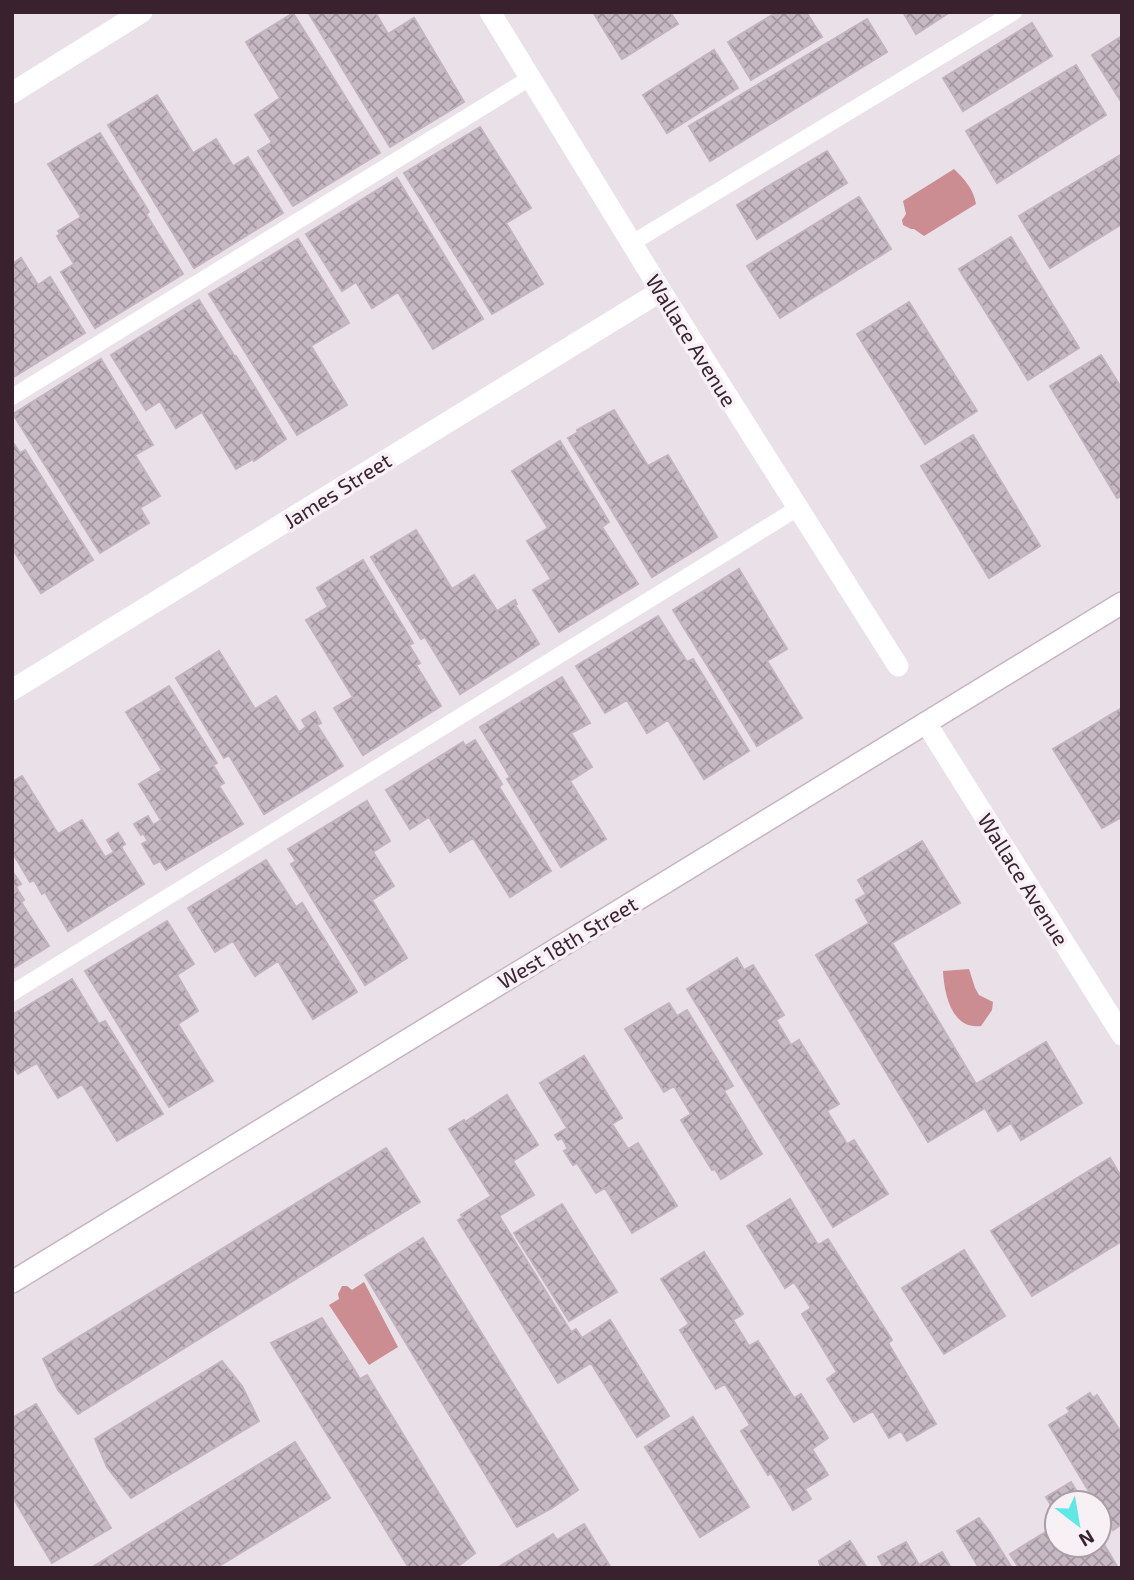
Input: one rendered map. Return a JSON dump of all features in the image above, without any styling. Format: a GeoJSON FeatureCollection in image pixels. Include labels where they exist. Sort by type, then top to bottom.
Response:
{"type":"FeatureCollection","features":[{"type":"Feature","properties":{"kind":"street"},"geometry":{"type":"LineString","coordinates":[[12,93],[142,12]]}},
{"type":"Feature","properties":{"kind":"street","name":"Wallace Avenue"},"geometry":{"type":"LineString","coordinates":[[489,12],[661,291],[898,666]]}},
{"type":"Feature","properties":{"kind":"street","name":"James Street"},"geometry":{"type":"LineString","coordinates":[[12,690],[661,291]]}},
{"type":"Feature","properties":{"kind":"street","name":"West 18th Street"},"geometry":{"type":"LineString","coordinates":[[12,1282],[1122,603]]}},
{"type":"Feature","properties":{"kind":"street","name":"Wallace Avenue"},"geometry":{"type":"LineString","coordinates":[[926,723],[1122,1035]]}},
{"type":"Feature","properties":{"kind":"lane"},"geometry":{"type":"LineString","coordinates":[[632,243],[1014,12]]}},
{"type":"Feature","properties":{"kind":"lane"},"geometry":{"type":"LineString","coordinates":[[12,397],[530,78]]}},
{"type":"Feature","properties":{"kind":"lane"},"geometry":{"type":"LineString","coordinates":[[12,993],[798,508]]}},
{"type":"Feature","properties":{"kind":"shaded area"},"geometry":{"type":"Polygon","coordinates":[[[954,169],[971,189],[976,204],[924,236],[903,225],[902,220],[906,214],[903,201],[954,169]]]}},
{"type":"Feature","properties":{"kind":"shaded area"},"geometry":{"type":"Polygon","coordinates":[[[969,969],[979,995],[993,1002],[992,1010],[981,1026],[971,1026],[956,1016],[945,989],[943,971],[969,969]]]}},
{"type":"Feature","properties":{"kind":"shaded area"},"geometry":{"type":"Polygon","coordinates":[[[364,1282],[398,1347],[369,1365],[329,1305],[339,1299],[342,1286],[352,1290],[364,1282]]]}},
{"type":"Feature","properties":{"kind":"building"},"geometry":{"type":"Polygon","coordinates":[[[308,12],[375,12],[388,34],[414,18],[464,102],[390,147],[308,12]]]}},
{"type":"Feature","properties":{"kind":"building"},"geometry":{"type":"Polygon","coordinates":[[[593,12],[670,12],[678,24],[622,59],[593,12]]]}},
{"type":"Feature","properties":{"kind":"building"},"geometry":{"type":"Polygon","coordinates":[[[777,12],[806,12],[822,37],[751,80],[728,42],[777,12]]]}},
{"type":"Feature","properties":{"kind":"building"},"geometry":{"type":"Polygon","coordinates":[[[903,12],[950,12],[916,34],[903,12]]]}},
{"type":"Feature","properties":{"kind":"building"},"geometry":{"type":"Polygon","coordinates":[[[293,13],[380,153],[293,206],[258,151],[272,142],[255,115],[280,98],[246,42],[293,13]]]}},
{"type":"Feature","properties":{"kind":"building"},"geometry":{"type":"Polygon","coordinates":[[[867,19],[887,52],[710,161],[689,126],[867,19]]]}},
{"type":"Feature","properties":{"kind":"building"},"geometry":{"type":"Polygon","coordinates":[[[1032,23],[1052,56],[963,111],[943,78],[1032,23]]]}},
{"type":"Feature","properties":{"kind":"building"},"geometry":{"type":"Polygon","coordinates":[[[1122,36],[1122,103],[1092,55],[1122,36]]]}},
{"type":"Feature","properties":{"kind":"building"},"geometry":{"type":"Polygon","coordinates":[[[714,50],[738,88],[667,133],[643,95],[714,50]]]}},
{"type":"Feature","properties":{"kind":"building"},"geometry":{"type":"Polygon","coordinates":[[[1076,65],[1106,115],[997,183],[966,131],[1076,65]]]}},
{"type":"Feature","properties":{"kind":"building"},"geometry":{"type":"Polygon","coordinates":[[[157,95],[193,153],[216,139],[233,166],[248,157],[283,213],[194,268],[108,125],[157,95]]]}},
{"type":"Feature","properties":{"kind":"building"},"geometry":{"type":"Polygon","coordinates":[[[480,127],[531,208],[506,223],[543,284],[492,314],[404,173],[480,127]]]}},
{"type":"Feature","properties":{"kind":"building"},"geometry":{"type":"Polygon","coordinates":[[[100,133],[149,212],[146,214],[183,274],[95,328],[61,272],[74,264],[57,236],[60,234],[58,231],[81,217],[48,164],[100,133]]]}},
{"type":"Feature","properties":{"kind":"building"},"geometry":{"type":"Polygon","coordinates":[[[827,151],[847,183],[757,239],[737,205],[827,151]]]}},
{"type":"Feature","properties":{"kind":"building"},"geometry":{"type":"Polygon","coordinates":[[[1122,154],[1122,224],[1050,268],[1019,216],[1122,154]]]}},
{"type":"Feature","properties":{"kind":"building"},"geometry":{"type":"Polygon","coordinates":[[[397,178],[483,319],[433,349],[398,292],[372,308],[356,282],[342,291],[306,234],[397,178]]]}},
{"type":"Feature","properties":{"kind":"building"},"geometry":{"type":"Polygon","coordinates":[[[859,197],[891,249],[780,318],[747,266],[859,197]]]}},
{"type":"Feature","properties":{"kind":"building"},"geometry":{"type":"Polygon","coordinates":[[[1011,237],[1079,348],[1028,380],[959,269],[1011,237]]]}},
{"type":"Feature","properties":{"kind":"building"},"geometry":{"type":"Polygon","coordinates":[[[298,239],[349,323],[311,346],[347,405],[297,435],[209,294],[298,239]]]}},
{"type":"Feature","properties":{"kind":"building"},"geometry":{"type":"Polygon","coordinates":[[[21,258],[38,285],[50,277],[85,333],[12,378],[12,264],[21,258]]]}},
{"type":"Feature","properties":{"kind":"building"},"geometry":{"type":"Polygon","coordinates":[[[199,300],[286,439],[254,461],[253,459],[236,469],[202,412],[176,428],[160,401],[146,410],[111,355],[199,300]]]}},
{"type":"Feature","properties":{"kind":"building"},"geometry":{"type":"Polygon","coordinates":[[[909,302],[977,411],[925,444],[857,334],[909,302]]]}},
{"type":"Feature","properties":{"kind":"building"},"geometry":{"type":"Polygon","coordinates":[[[1101,355],[1122,389],[1122,496],[1117,498],[1050,386],[1101,355]]]}},
{"type":"Feature","properties":{"kind":"building"},"geometry":{"type":"Polygon","coordinates":[[[101,359],[153,445],[135,455],[160,496],[140,508],[149,523],[100,553],[13,414],[101,359]]]}},
{"type":"Feature","properties":{"kind":"building"},"geometry":{"type":"Polygon","coordinates":[[[614,410],[648,466],[668,455],[717,537],[652,577],[568,438],[578,432],[577,430],[614,410]]]}},
{"type":"Feature","properties":{"kind":"building"},"geometry":{"type":"Polygon","coordinates":[[[973,435],[1040,546],[989,578],[921,466],[973,435]]]}},
{"type":"Feature","properties":{"kind":"building"},"geometry":{"type":"Polygon","coordinates":[[[12,441],[20,453],[25,450],[93,560],[41,593],[12,548],[12,441]]]}},
{"type":"Feature","properties":{"kind":"building"},"geometry":{"type":"Polygon","coordinates":[[[560,441],[609,522],[602,527],[638,584],[559,632],[533,590],[551,579],[527,541],[548,528],[512,471],[560,441]]]}},
{"type":"Feature","properties":{"kind":"building"},"geometry":{"type":"Polygon","coordinates":[[[416,530],[452,589],[474,575],[497,611],[515,600],[515,605],[539,644],[460,694],[425,637],[421,639],[371,557],[416,530]]]}},
{"type":"Feature","properties":{"kind":"building"},"geometry":{"type":"Polygon","coordinates":[[[363,560],[413,643],[409,645],[420,663],[416,665],[441,706],[363,755],[334,708],[353,697],[306,620],[328,607],[317,588],[363,560]]]}},
{"type":"Feature","properties":{"kind":"building"},"geometry":{"type":"Polygon","coordinates":[[[739,569],[787,649],[767,661],[802,718],[757,746],[673,610],[739,569]]]}},
{"type":"Feature","properties":{"kind":"building"},"geometry":{"type":"Polygon","coordinates":[[[658,616],[687,662],[693,659],[749,751],[704,779],[668,720],[647,733],[627,700],[605,713],[576,666],[658,616]]]}},
{"type":"Feature","properties":{"kind":"building"},"geometry":{"type":"Polygon","coordinates":[[[219,651],[255,709],[276,696],[299,732],[306,727],[302,720],[315,712],[321,723],[317,725],[343,766],[264,814],[229,755],[224,758],[176,678],[219,651]]]}},
{"type":"Feature","properties":{"kind":"building"},"geometry":{"type":"Polygon","coordinates":[[[562,677],[590,723],[571,733],[592,767],[570,781],[606,839],[561,867],[507,779],[510,777],[480,727],[562,677]]]}},
{"type":"Feature","properties":{"kind":"building"},"geometry":{"type":"Polygon","coordinates":[[[169,686],[217,763],[213,765],[224,783],[219,786],[243,824],[166,870],[160,861],[154,864],[142,844],[148,841],[134,824],[148,816],[153,825],[161,820],[139,784],[162,770],[126,712],[169,686]]]}},
{"type":"Feature","properties":{"kind":"building"},"geometry":{"type":"Polygon","coordinates":[[[1122,708],[1122,817],[1102,828],[1053,749],[1122,708]]]}},
{"type":"Feature","properties":{"kind":"building"},"geometry":{"type":"Polygon","coordinates":[[[475,740],[502,784],[499,787],[551,871],[510,897],[473,838],[450,852],[429,817],[410,829],[386,790],[463,742],[465,746],[475,740]]]}},
{"type":"Feature","properties":{"kind":"building"},"geometry":{"type":"Polygon","coordinates":[[[22,776],[58,834],[82,820],[105,857],[114,852],[107,840],[118,833],[125,844],[121,847],[144,884],[68,931],[45,892],[42,894],[34,880],[30,882],[12,852],[12,782],[22,776]]]}},
{"type":"Feature","properties":{"kind":"building"},"geometry":{"type":"Polygon","coordinates":[[[367,801],[390,841],[373,852],[394,886],[372,900],[407,958],[365,985],[291,864],[296,861],[288,849],[367,801]]]}},
{"type":"Feature","properties":{"kind":"building"},"geometry":{"type":"Polygon","coordinates":[[[922,841],[960,903],[892,943],[976,1084],[1046,1042],[1082,1103],[1021,1140],[1011,1123],[998,1131],[985,1108],[928,1142],[816,955],[869,923],[856,900],[866,894],[858,880],[922,841]]]}},
{"type":"Feature","properties":{"kind":"building"},"geometry":{"type":"Polygon","coordinates":[[[266,860],[296,907],[302,903],[357,992],[313,1019],[278,961],[255,976],[233,941],[215,952],[188,908],[266,860]]]}},
{"type":"Feature","properties":{"kind":"building"},"geometry":{"type":"Polygon","coordinates":[[[12,871],[21,884],[16,887],[24,900],[21,902],[49,946],[12,969],[12,871]]]}},
{"type":"Feature","properties":{"kind":"building"},"geometry":{"type":"Polygon","coordinates":[[[167,921],[194,964],[177,975],[198,1011],[178,1024],[213,1081],[169,1107],[85,971],[167,921]]]}},
{"type":"Feature","properties":{"kind":"building"},"geometry":{"type":"Polygon","coordinates":[[[737,958],[744,970],[753,965],[784,1015],[776,1020],[791,1045],[799,1040],[839,1104],[827,1111],[847,1144],[854,1140],[888,1194],[833,1227],[687,989],[737,958]]]}},
{"type":"Feature","properties":{"kind":"building"},"geometry":{"type":"Polygon","coordinates":[[[72,979],[99,1024],[105,1021],[163,1114],[117,1141],[82,1084],[58,1098],[37,1063],[18,1074],[12,1064],[12,1015],[72,979]]]}},
{"type":"Feature","properties":{"kind":"building"},"geometry":{"type":"Polygon","coordinates":[[[669,1003],[677,1016],[687,1010],[733,1086],[724,1091],[762,1154],[721,1179],[715,1169],[712,1170],[681,1120],[691,1114],[674,1086],[664,1092],[625,1029],[669,1003]]]}},
{"type":"Feature","properties":{"kind":"building"},"geometry":{"type":"Polygon","coordinates":[[[584,1056],[622,1118],[612,1124],[628,1149],[638,1143],[677,1206],[632,1233],[605,1188],[596,1193],[577,1163],[573,1165],[564,1151],[568,1149],[562,1138],[558,1140],[555,1135],[567,1128],[540,1083],[584,1056]]]}},
{"type":"Feature","properties":{"kind":"building"},"geometry":{"type":"Polygon","coordinates":[[[507,1095],[538,1145],[513,1161],[534,1195],[499,1216],[571,1332],[576,1329],[582,1338],[610,1320],[669,1416],[637,1437],[591,1363],[558,1383],[458,1220],[463,1217],[461,1215],[491,1196],[449,1129],[507,1095]]]}},
{"type":"Feature","properties":{"kind":"building"},"geometry":{"type":"Polygon","coordinates":[[[386,1148],[420,1202],[78,1414],[58,1390],[43,1359],[386,1148]]]}},
{"type":"Feature","properties":{"kind":"building"},"geometry":{"type":"Polygon","coordinates":[[[1110,1158],[1122,1178],[1122,1241],[1032,1296],[991,1231],[1110,1158]]]}},
{"type":"Feature","properties":{"kind":"building"},"geometry":{"type":"Polygon","coordinates":[[[790,1199],[818,1245],[828,1239],[892,1340],[888,1343],[936,1424],[907,1441],[901,1431],[889,1438],[873,1411],[854,1422],[827,1379],[837,1372],[802,1314],[811,1308],[794,1282],[785,1288],[747,1226],[790,1199]]]}},
{"type":"Feature","properties":{"kind":"building"},"geometry":{"type":"Polygon","coordinates":[[[562,1204],[617,1292],[569,1321],[514,1233],[562,1204]]]}},
{"type":"Feature","properties":{"kind":"building"},"geometry":{"type":"Polygon","coordinates":[[[423,1238],[578,1490],[517,1527],[365,1275],[423,1238]]]}},
{"type":"Feature","properties":{"kind":"building"},"geometry":{"type":"Polygon","coordinates":[[[964,1250],[1005,1316],[944,1354],[902,1288],[964,1250]]]}},
{"type":"Feature","properties":{"kind":"building"},"geometry":{"type":"Polygon","coordinates":[[[704,1252],[743,1314],[733,1320],[749,1346],[758,1341],[794,1398],[801,1394],[828,1438],[812,1449],[828,1475],[805,1489],[811,1499],[793,1510],[741,1431],[750,1425],[725,1384],[716,1389],[680,1330],[689,1324],[661,1279],[704,1252]]]}},
{"type":"Feature","properties":{"kind":"building"},"geometry":{"type":"Polygon","coordinates":[[[322,1318],[360,1379],[367,1375],[475,1553],[456,1568],[409,1568],[271,1343],[322,1318]]]}},
{"type":"Feature","properties":{"kind":"building"},"geometry":{"type":"Polygon","coordinates":[[[222,1361],[242,1386],[259,1421],[131,1498],[107,1467],[95,1439],[222,1361]]]}},
{"type":"Feature","properties":{"kind":"building"},"geometry":{"type":"Polygon","coordinates":[[[1090,1393],[1093,1398],[1097,1395],[1122,1434],[1122,1524],[1113,1530],[1113,1489],[1088,1489],[1049,1425],[1070,1412],[1067,1408],[1090,1393]]]}},
{"type":"Feature","properties":{"kind":"building"},"geometry":{"type":"Polygon","coordinates":[[[36,1404],[111,1528],[52,1563],[12,1496],[12,1418],[36,1404]]]}},
{"type":"Feature","properties":{"kind":"building"},"geometry":{"type":"Polygon","coordinates":[[[693,1417],[749,1507],[700,1537],[645,1447],[693,1417]]]}},
{"type":"Feature","properties":{"kind":"building"},"geometry":{"type":"Polygon","coordinates":[[[295,1442],[330,1498],[216,1568],[91,1568],[295,1442]]]}},
{"type":"Feature","properties":{"kind":"building"},"geometry":{"type":"Polygon","coordinates":[[[1071,1482],[1075,1489],[1059,1489],[1071,1482]]]}},
{"type":"Feature","properties":{"kind":"building"},"geometry":{"type":"Polygon","coordinates":[[[979,1518],[1012,1568],[979,1568],[957,1531],[979,1518]]]}},
{"type":"Feature","properties":{"kind":"building"},"geometry":{"type":"Polygon","coordinates":[[[584,1524],[611,1568],[497,1568],[553,1534],[557,1540],[584,1524]]]}},
{"type":"Feature","properties":{"kind":"building"},"geometry":{"type":"Polygon","coordinates":[[[1043,1534],[1043,1559],[1113,1559],[1118,1568],[1019,1568],[1010,1554],[1043,1534]]]}},
{"type":"Feature","properties":{"kind":"building"},"geometry":{"type":"Polygon","coordinates":[[[850,1541],[867,1568],[821,1568],[819,1561],[850,1541]]]}},
{"type":"Feature","properties":{"kind":"building"},"geometry":{"type":"Polygon","coordinates":[[[906,1542],[919,1565],[942,1552],[951,1568],[884,1568],[878,1557],[906,1542]]]}}]}
